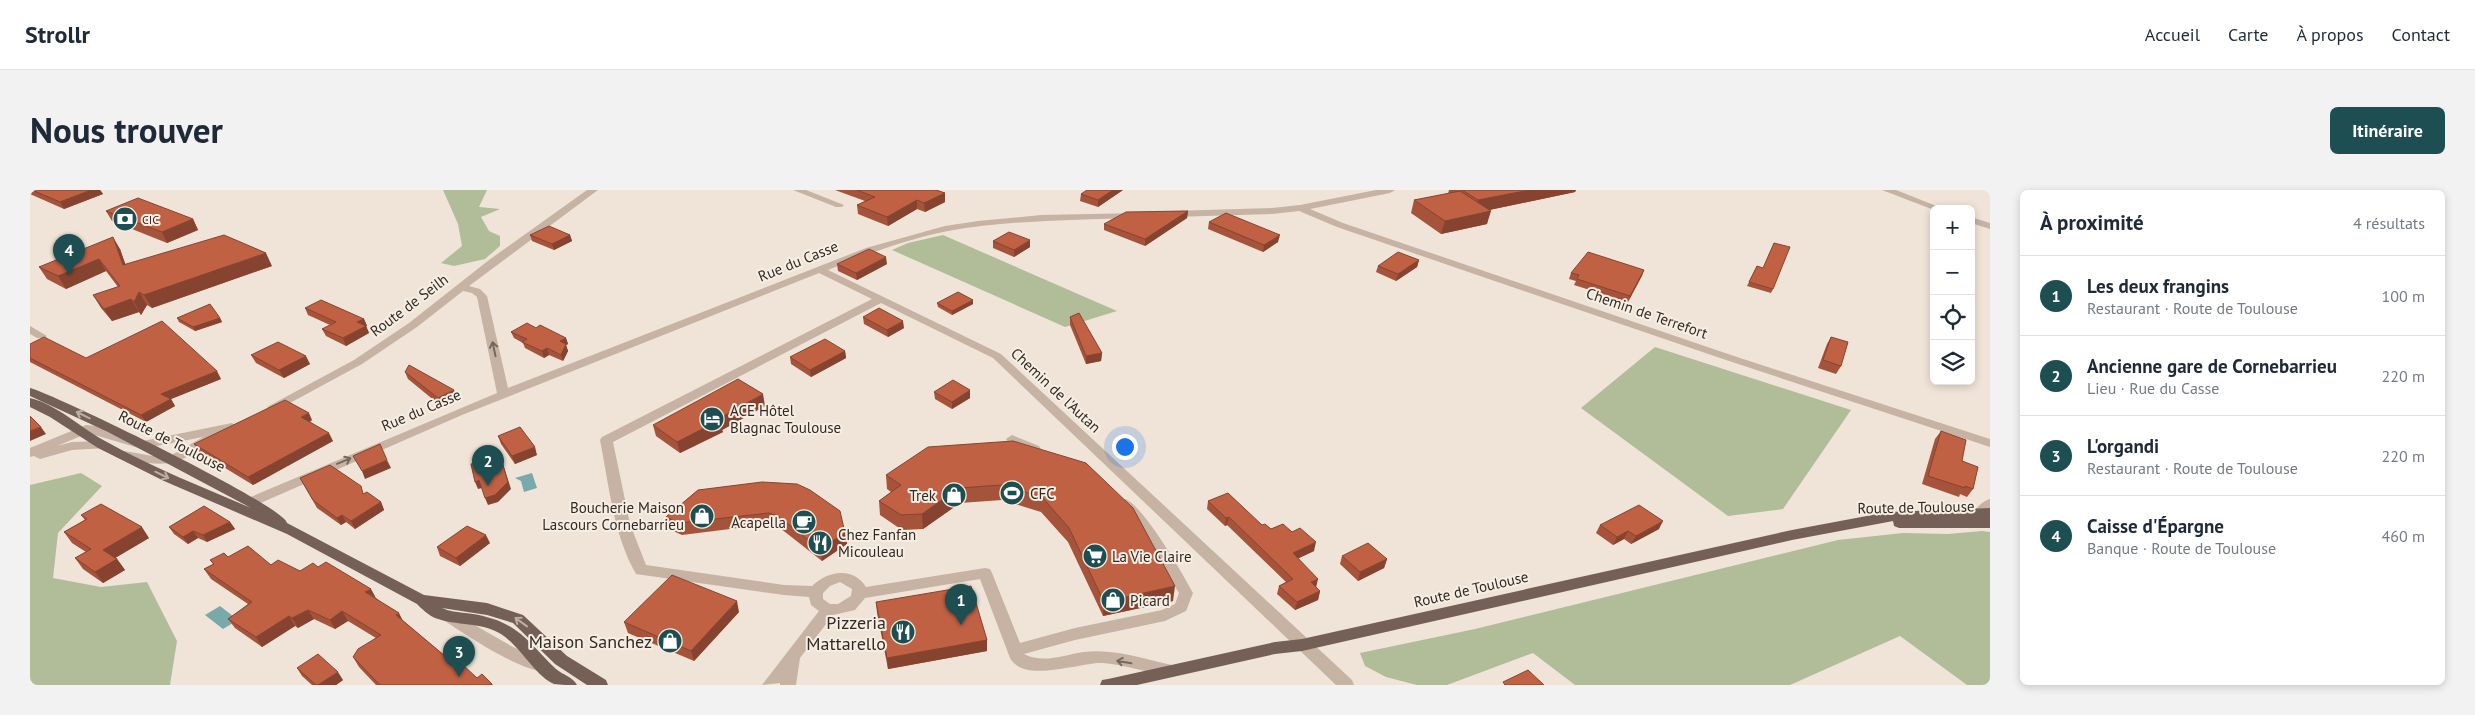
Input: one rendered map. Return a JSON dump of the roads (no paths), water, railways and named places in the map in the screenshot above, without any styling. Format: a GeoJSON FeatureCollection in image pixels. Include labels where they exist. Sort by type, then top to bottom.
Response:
{"type":"FeatureCollection","features":[{"type":"Feature","properties":{"kind":"main road","name":"Route de Toulouse"},"geometry":{"type":"LineString","coordinates":[[30,392],[59,403],[172,460],[264,509],[292,531]]}},
{"type":"Feature","properties":{"kind":"main road","name":"Route de Toulouse"},"geometry":{"type":"LineString","coordinates":[[30,402],[54,414],[119,454],[178,482],[292,531],[422,600],[438,612],[450,617]]}},
{"type":"Feature","properties":{"kind":"main road","name":"Route de Toulouse"},"geometry":{"type":"LineString","coordinates":[[1108,685],[1275,648],[1302,645],[1842,526],[1916,514],[1987,510]]}},
{"type":"Feature","properties":{"kind":"main road","name":"Route de Toulouse"},"geometry":{"type":"LineString","coordinates":[[1842,526],[1990,523]]}},
{"type":"Feature","properties":{"kind":"main road","name":"Route de Toulouse"},"geometry":{"type":"LineString","coordinates":[[422,600],[487,609],[518,618],[561,660],[600,685]]}},
{"type":"Feature","properties":{"kind":"main road"},"geometry":{"type":"LineString","coordinates":[[544,668],[570,685]]}},
{"type":"Feature","properties":{"kind":"street","name":"Route de Seilh"},"geometry":{"type":"LineString","coordinates":[[259,414],[358,362],[413,325],[460,287],[593,190]]}},
{"type":"Feature","properties":{"kind":"street"},"geometry":{"type":"LineString","coordinates":[[798,190],[840,205]]}},
{"type":"Feature","properties":{"kind":"street","name":"Rue du Casse"},"geometry":{"type":"LineString","coordinates":[[251,502],[503,394],[819,269],[870,250],[945,229],[1041,218],[1262,212],[1300,208],[1390,190]]}},
{"type":"Feature","properties":{"kind":"street"},"geometry":{"type":"LineString","coordinates":[[1887,190],[1930,205]]}},
{"type":"Feature","properties":{"kind":"street","name":"Chemin de Terrefort"},"geometry":{"type":"LineString","coordinates":[[1300,208],[1340,226],[1727,358],[1989,443]]}},
{"type":"Feature","properties":{"kind":"street"},"geometry":{"type":"LineString","coordinates":[[1975,221],[1990,226]]}},
{"type":"Feature","properties":{"kind":"street","name":"Chemin de l'Autan"},"geometry":{"type":"LineString","coordinates":[[819,269],[997,356],[1346,685]]}},
{"type":"Feature","properties":{"kind":"street"},"geometry":{"type":"LineString","coordinates":[[460,287],[476,291],[482,296],[503,394]]}},
{"type":"Feature","properties":{"kind":"street"},"geometry":{"type":"LineString","coordinates":[[816,592],[789,591],[642,570],[636,560],[624,519],[606,440],[880,299]]}},
{"type":"Feature","properties":{"kind":"street"},"geometry":{"type":"LineString","coordinates":[[30,329],[41,336]]}},
{"type":"Feature","properties":{"kind":"street"},"geometry":{"type":"LineString","coordinates":[[30,453],[79,430],[93,429],[142,445],[236,425],[172,460],[154,460],[119,454]]}},
{"type":"Feature","properties":{"kind":"street"},"geometry":{"type":"LineString","coordinates":[[1012,439],[1048,455]]}},
{"type":"Feature","properties":{"kind":"street"},"geometry":{"type":"LineString","coordinates":[[30,458],[72,446],[102,445]]}},
{"type":"Feature","properties":{"kind":"street"},"geometry":{"type":"LineString","coordinates":[[1016,650],[1075,634],[1165,614],[1181,608],[1186,593],[1138,516],[1117,496]]}},
{"type":"Feature","properties":{"kind":"street"},"geometry":{"type":"LineString","coordinates":[[860,593],[985,573],[1018,658],[1028,664],[1052,665],[1096,657],[1172,671]]}},
{"type":"Feature","properties":{"kind":"street"},"geometry":{"type":"LineString","coordinates":[[829,610],[816,601],[816,592],[825,582],[840,577],[855,582],[860,593]]}},
{"type":"Feature","properties":{"kind":"street"},"geometry":{"type":"LineString","coordinates":[[770,685],[829,610],[850,606],[855,602],[860,593]]}},
{"type":"Feature","properties":{"kind":"street"},"geometry":{"type":"LineString","coordinates":[[450,617],[489,642],[523,660],[544,668]]}},
{"type":"Feature","properties":{"kind":"street"},"geometry":{"type":"LineString","coordinates":[[788,685],[793,658]]}},
{"type":"Feature","properties":{"kind":"water"},"geometry":{"type":"Polygon","coordinates":[[[532,473],[537,488],[524,492],[521,481],[515,478],[532,473]]]}},
{"type":"Feature","properties":{"kind":"water"},"geometry":{"type":"Polygon","coordinates":[[[220,606],[238,620],[223,629],[205,615],[220,606]]]}},
{"type":"Feature","properties":{"kind":"place","name":"CIC"},"geometry":{"type":"Point","coordinates":[125,219]}},
{"type":"Feature","properties":{"kind":"place","name":"Caisse d'Épargne"},"geometry":{"type":"Point","coordinates":[69,275]}},
{"type":"Feature","properties":{"kind":"place","name":"ACE Hôtel Blagnac Toulouse"},"geometry":{"type":"Point","coordinates":[712,419]}},
{"type":"Feature","properties":{"kind":"place","name":"Ancienne gare de Cornebarrieu"},"geometry":{"type":"Point","coordinates":[488,486]}},
{"type":"Feature","properties":{"kind":"place","name":"CFC"},"geometry":{"type":"Point","coordinates":[1012,493]}},
{"type":"Feature","properties":{"kind":"place","name":"Trek"},"geometry":{"type":"Point","coordinates":[954,495]}},
{"type":"Feature","properties":{"kind":"place","name":"Boucherie Maison Lascours Cornebarrieu"},"geometry":{"type":"Point","coordinates":[702,516]}},
{"type":"Feature","properties":{"kind":"place","name":"Acapella"},"geometry":{"type":"Point","coordinates":[804,522]}},
{"type":"Feature","properties":{"kind":"place","name":"Chez Fanfan Micouleau"},"geometry":{"type":"Point","coordinates":[820,543]}},
{"type":"Feature","properties":{"kind":"place","name":"La Vie Claire"},"geometry":{"type":"Point","coordinates":[1095,556]}},
{"type":"Feature","properties":{"kind":"place","name":"Picard"},"geometry":{"type":"Point","coordinates":[1113,600]}},
{"type":"Feature","properties":{"kind":"place","name":"Les deux frangins"},"geometry":{"type":"Point","coordinates":[961,625]}},
{"type":"Feature","properties":{"kind":"place","name":"Pizzeria Mattarello"},"geometry":{"type":"Point","coordinates":[903,632]}},
{"type":"Feature","properties":{"kind":"place","name":"Maison Sanchez"},"geometry":{"type":"Point","coordinates":[670,641]}},
{"type":"Feature","properties":{"kind":"place","name":"L'organdi"},"geometry":{"type":"Point","coordinates":[459,677]}}]}
